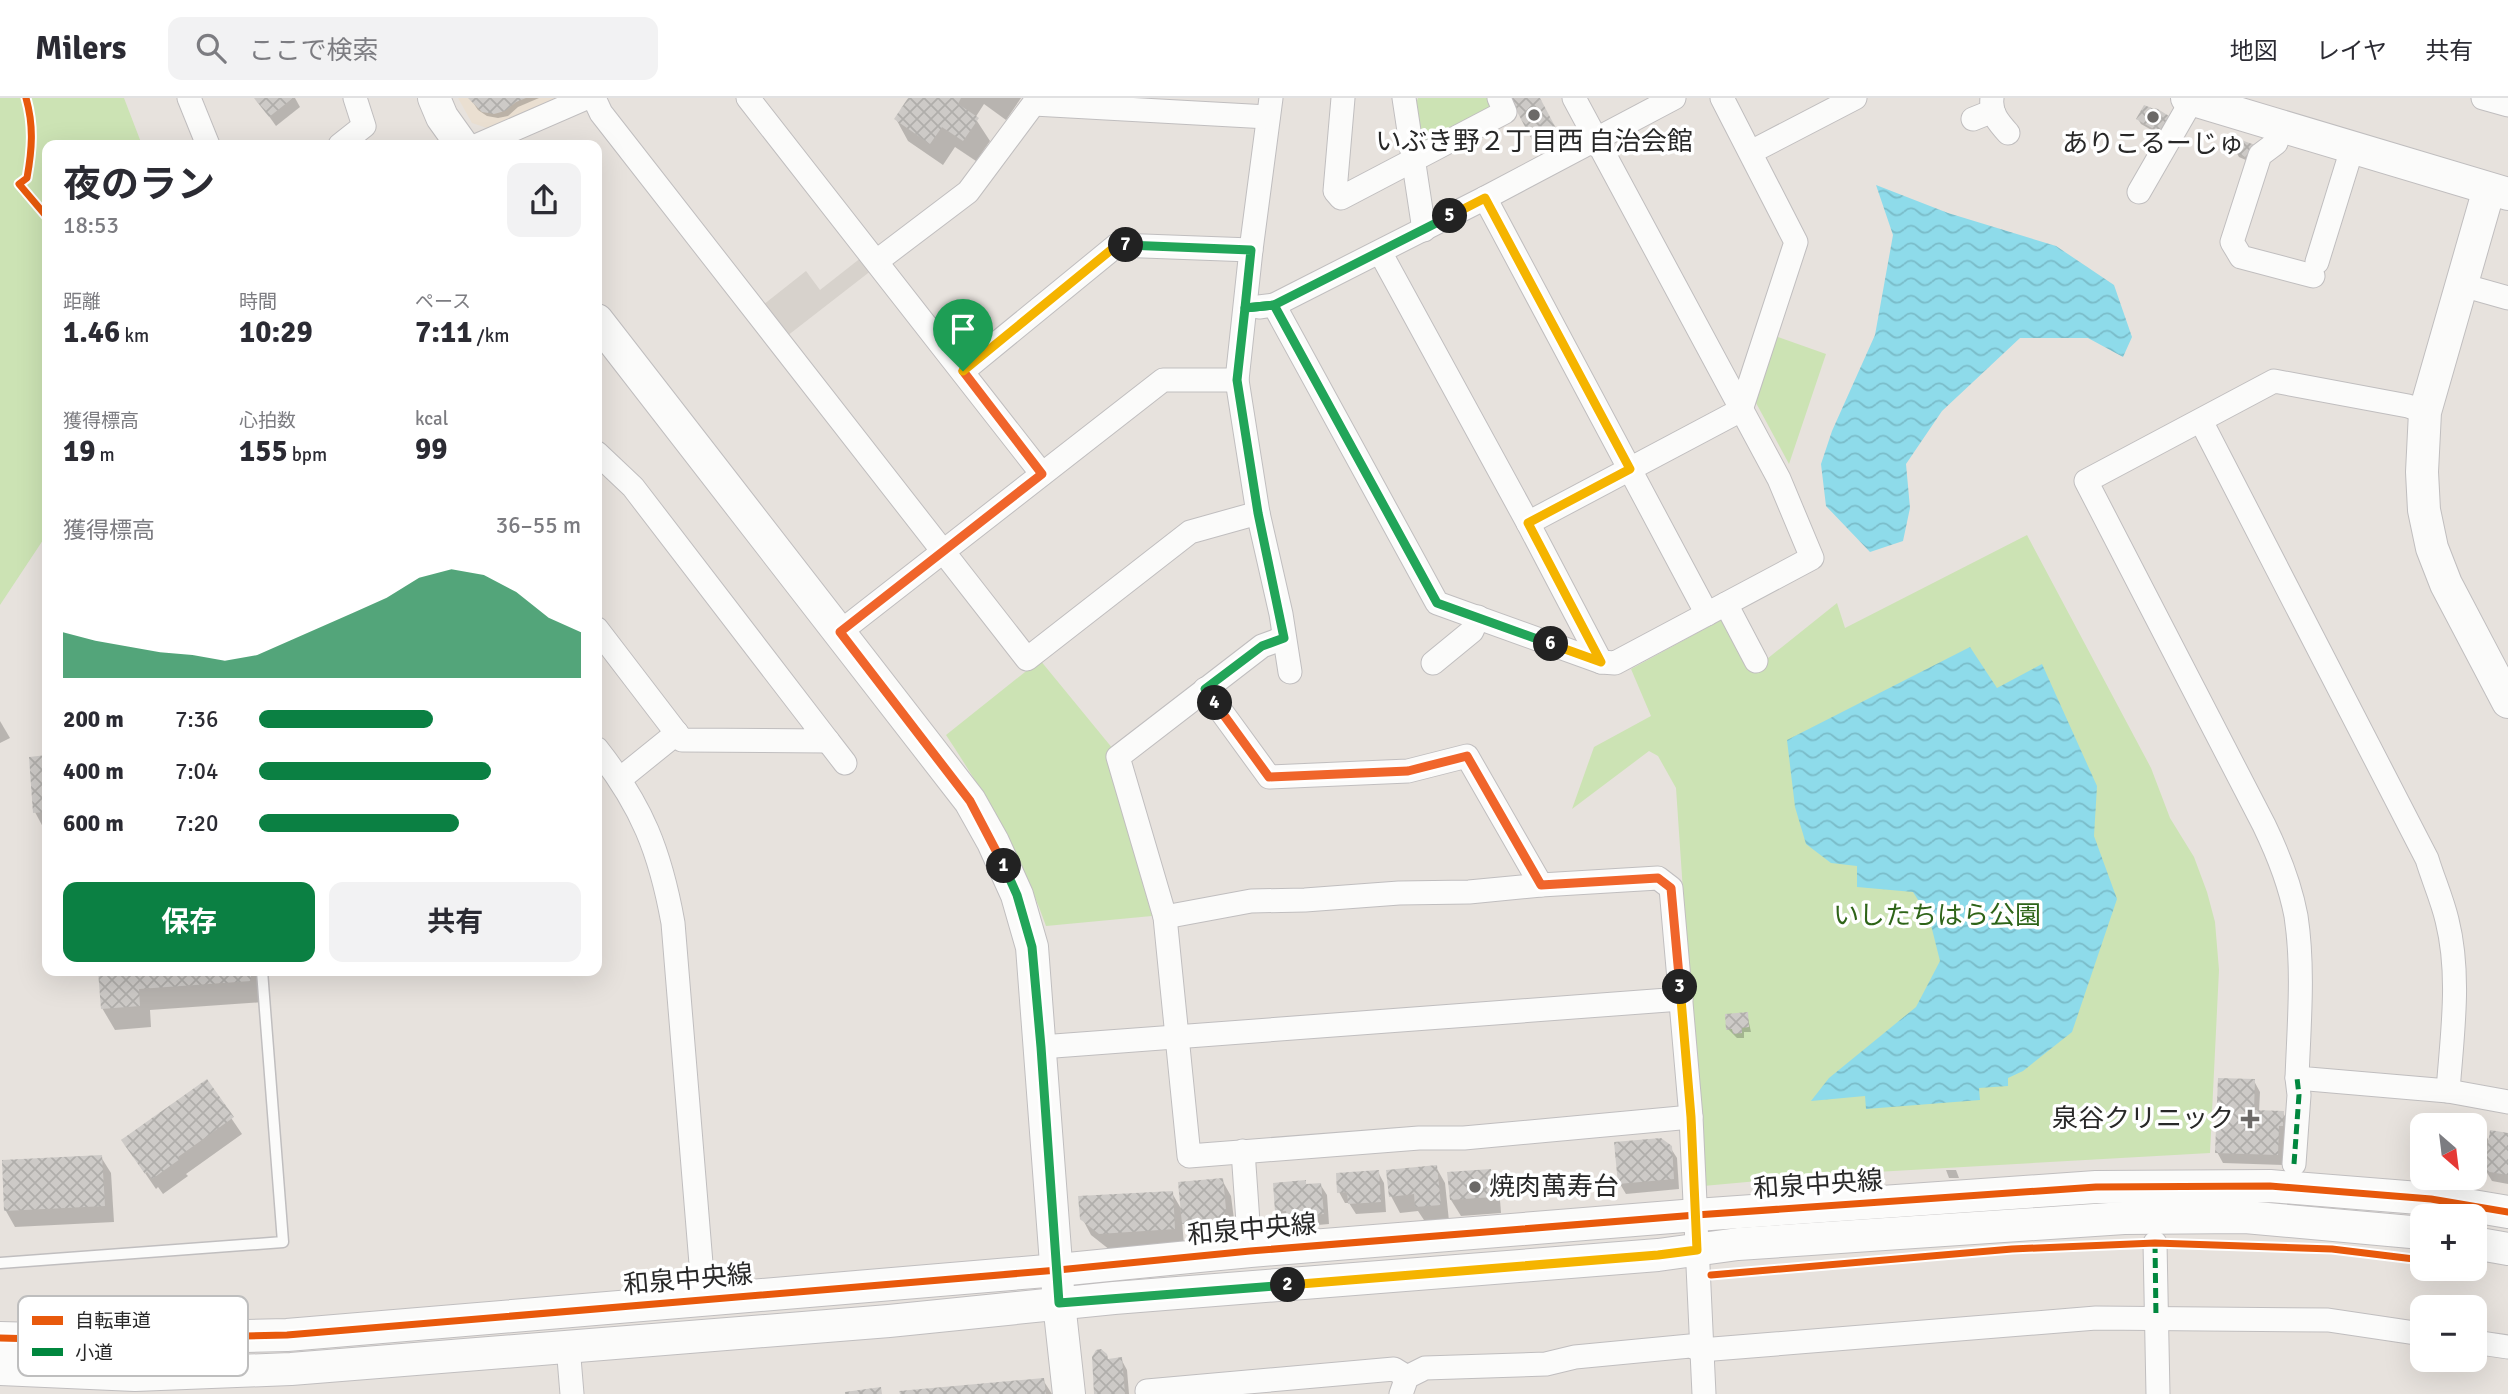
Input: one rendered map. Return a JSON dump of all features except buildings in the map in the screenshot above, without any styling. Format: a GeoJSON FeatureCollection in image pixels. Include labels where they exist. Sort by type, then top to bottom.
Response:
{"type":"FeatureCollection","features":[{"type":"Feature","properties":{"kind":"street"},"geometry":{"type":"LineString","coordinates":[[189,98],[206,140]]}},
{"type":"Feature","properties":{"kind":"street"},"geometry":{"type":"LineString","coordinates":[[346,140],[364,126],[355,98]]}},
{"type":"Feature","properties":{"kind":"street"},"geometry":{"type":"LineString","coordinates":[[434,98],[442,117],[458,140]]}},
{"type":"Feature","properties":{"kind":"street"},"geometry":{"type":"LineString","coordinates":[[489,140],[586,98]]}},
{"type":"Feature","properties":{"kind":"street"},"geometry":{"type":"LineString","coordinates":[[594,98],[601,113],[1027,659],[1190,532],[1258,513]]}},
{"type":"Feature","properties":{"kind":"street"},"geometry":{"type":"LineString","coordinates":[[748,98],[1042,474]]}},
{"type":"Feature","properties":{"kind":"street"},"geometry":{"type":"LineString","coordinates":[[1343,98],[1335,191],[1341,198],[1505,112],[1499,98]]}},
{"type":"Feature","properties":{"kind":"street"},"geometry":{"type":"LineString","coordinates":[[1404,98],[1424,230]]}},
{"type":"Feature","properties":{"kind":"street"},"geometry":{"type":"LineString","coordinates":[[1274,305],[1437,603],[1601,662],[1615,663],[1812,558],[1779,479],[1574,98]]}},
{"type":"Feature","properties":{"kind":"street"},"geometry":{"type":"LineString","coordinates":[[1245,308],[1274,305],[1424,230],[1674,98]]}},
{"type":"Feature","properties":{"kind":"street"},"geometry":{"type":"LineString","coordinates":[[1528,523],[1741,410],[1797,242],[1722,98]]}},
{"type":"Feature","properties":{"kind":"street"},"geometry":{"type":"LineString","coordinates":[[1751,152],[1855,98]]}},
{"type":"Feature","properties":{"kind":"street"},"geometry":{"type":"LineString","coordinates":[[2483,98],[2508,105]]}},
{"type":"Feature","properties":{"kind":"street"},"geometry":{"type":"LineString","coordinates":[[2139,192],[2189,99],[2499,192],[2462,285],[2425,412],[2422,472],[2424,510],[2432,548],[2446,584],[2508,702]]}},
{"type":"Feature","properties":{"kind":"street"},"geometry":{"type":"LineString","coordinates":[[877,261],[968,192],[1036,101],[1270,107],[1237,380],[1258,513],[1290,672]]}},
{"type":"Feature","properties":{"kind":"street"},"geometry":{"type":"LineString","coordinates":[[1986,109],[2008,133]]}},
{"type":"Feature","properties":{"kind":"street"},"geometry":{"type":"LineString","coordinates":[[2281,128],[2276,143],[2260,155],[2232,242],[2236,267],[2315,269],[2352,149]]}},
{"type":"Feature","properties":{"kind":"street"},"geometry":{"type":"LineString","coordinates":[[1485,198],[1630,469],[1717,609],[1756,661]]}},
{"type":"Feature","properties":{"kind":"street"},"geometry":{"type":"LineString","coordinates":[[963,371],[1117,245],[1251,250]]}},
{"type":"Feature","properties":{"kind":"street"},"geometry":{"type":"LineString","coordinates":[[1380,252],[1601,662]]}},
{"type":"Feature","properties":{"kind":"street"},"geometry":{"type":"LineString","coordinates":[[2462,285],[2508,298]]}},
{"type":"Feature","properties":{"kind":"street"},"geometry":{"type":"LineString","coordinates":[[602,326],[970,801],[993,842],[1017,895],[1032,947],[1059,1303],[1069,1394]]}},
{"type":"Feature","properties":{"kind":"street"},"geometry":{"type":"LineString","coordinates":[[840,632],[1163,380],[1237,380]]}},
{"type":"Feature","properties":{"kind":"street"},"geometry":{"type":"LineString","coordinates":[[2294,1164],[2299,1095],[2297,1078],[2301,981],[2296,916],[2283,866],[2086,481],[2274,381],[2408,406],[2425,412]]}},
{"type":"Feature","properties":{"kind":"street"},"geometry":{"type":"LineString","coordinates":[[2201,421],[2427,859],[2447,920],[2454,972],[2454,1019],[2448,1091]]}},
{"type":"Feature","properties":{"kind":"street"},"geometry":{"type":"LineString","coordinates":[[602,458],[633,487],[845,763]]}},
{"type":"Feature","properties":{"kind":"street"},"geometry":{"type":"LineString","coordinates":[[1433,663],[1472,631],[1478,617]]}},
{"type":"Feature","properties":{"kind":"street"},"geometry":{"type":"LineString","coordinates":[[602,636],[682,740],[828,741]]}},
{"type":"Feature","properties":{"kind":"street"},"geometry":{"type":"LineString","coordinates":[[1284,638],[1262,646],[1118,757],[1165,918],[1189,1156],[1419,1138],[1464,1138],[1691,1117]]}},
{"type":"Feature","properties":{"kind":"street"},"geometry":{"type":"LineString","coordinates":[[1205,689],[1269,777],[1408,771],[1467,756],[1541,885]]}},
{"type":"Feature","properties":{"kind":"street"},"geometry":{"type":"LineString","coordinates":[[620,779],[677,733]]}},
{"type":"Feature","properties":{"kind":"street"},"geometry":{"type":"LineString","coordinates":[[602,756],[640,813],[666,885],[673,923],[704,1300]]}},
{"type":"Feature","properties":{"kind":"street"},"geometry":{"type":"LineString","coordinates":[[1165,918],[1251,901],[1469,892],[1658,878],[1671,888],[1691,1117],[1704,1394]]}},
{"type":"Feature","properties":{"kind":"street"},"geometry":{"type":"LineString","coordinates":[[1041,1047],[1681,999]]}},
{"type":"Feature","properties":{"kind":"street"},"geometry":{"type":"LineString","coordinates":[[2297,1078],[2448,1091],[2508,1102]]}},
{"type":"Feature","properties":{"kind":"street"},"geometry":{"type":"LineString","coordinates":[[1243,1152],[1250,1251]]}},
{"type":"Feature","properties":{"kind":"street","name":"和泉中央線"},"geometry":{"type":"LineString","coordinates":[[248,1336],[287,1335],[1696,1215],[2096,1187],[2256,1186],[2431,1199],[2508,1212]]}},
{"type":"Feature","properties":{"kind":"street","name":"和泉中央線"},"geometry":{"type":"LineString","coordinates":[[248,1370],[889,1321],[1059,1303],[1644,1256],[1738,1244],[2124,1218],[2245,1217],[2410,1232]]}},
{"type":"Feature","properties":{"kind":"street"},"geometry":{"type":"LineString","coordinates":[[2155,1243],[2158,1394]]}},
{"type":"Feature","properties":{"kind":"street"},"geometry":{"type":"LineString","coordinates":[[2487,1245],[2508,1249]]}},
{"type":"Feature","properties":{"kind":"street"},"geometry":{"type":"LineString","coordinates":[[1147,1391],[1394,1369],[1404,1385],[1424,1368],[1519,1367],[1587,1355],[1690,1346],[1701,1350],[2096,1318],[2328,1320],[2410,1332]]}},
{"type":"Feature","properties":{"kind":"street","name":"和泉中央線"},"geometry":{"type":"LineString","coordinates":[[0,1338],[18,1338]]}},
{"type":"Feature","properties":{"kind":"street"},"geometry":{"type":"LineString","coordinates":[[2487,1344],[2508,1347]]}},
{"type":"Feature","properties":{"kind":"street"},"geometry":{"type":"LineString","coordinates":[[568,1346],[572,1394]]}},
{"type":"Feature","properties":{"kind":"street","name":"和泉中央線"},"geometry":{"type":"LineString","coordinates":[[0,1369],[18,1370]]}},
{"type":"Feature","properties":{"kind":"lane"},"geometry":{"type":"LineString","coordinates":[[0,1262],[283,1242],[262,976]]}},
{"type":"Feature","properties":{"kind":"shaded area"},"geometry":{"type":"Polygon","coordinates":[[[458,98],[559,98],[487,128],[472,123],[458,98]]]}},
{"type":"Feature","properties":{"kind":"shaded area"},"geometry":{"type":"Polygon","coordinates":[[[862,257],[872,270],[787,336],[763,305],[806,271],[820,290],[862,257]]]}},
{"type":"Feature","properties":{"kind":"green space"},"geometry":{"type":"Polygon","coordinates":[[[0,98],[124,98],[140,140],[42,140],[42,542],[0,605],[0,98]]]}},
{"type":"Feature","properties":{"kind":"green space"},"geometry":{"type":"Polygon","coordinates":[[[1418,98],[1490,98],[1492,105],[1490,114],[1427,146],[1416,124],[1418,98]]]}},
{"type":"Feature","properties":{"kind":"green space"},"geometry":{"type":"Polygon","coordinates":[[[1775,336],[1826,354],[1789,464],[1755,401],[1775,336]]]}},
{"type":"Feature","properties":{"kind":"green space","name":"いしたちはら公園"},"geometry":{"type":"Polygon","coordinates":[[[2027,535],[2151,768],[2170,818],[2194,857],[2207,892],[2215,922],[2219,970],[2210,1153],[1823,1175],[1703,1186],[1676,788],[1658,756],[1649,751],[1572,809],[1594,747],[1651,716],[1631,669],[1721,620],[1727,624],[1752,671],[1837,603],[1845,628],[2027,535]]]}},
{"type":"Feature","properties":{"kind":"green space"},"geometry":{"type":"Polygon","coordinates":[[[1040,660],[1113,749],[1106,755],[1152,916],[1046,926],[1026,875],[1002,827],[946,735],[1040,660]]]}},
{"type":"Feature","properties":{"kind":"water"},"geometry":{"type":"Polygon","coordinates":[[[1876,185],[1948,213],[2056,246],[2114,285],[2132,337],[2123,357],[2088,338],[2020,338],[1942,411],[1906,464],[1910,508],[1903,541],[1870,552],[1826,506],[1821,464],[1832,431],[1875,335],[1893,235],[1876,185]]]}},
{"type":"Feature","properties":{"kind":"water"},"geometry":{"type":"Polygon","coordinates":[[[1970,647],[1997,688],[2042,664],[2097,786],[2094,836],[2117,899],[2072,1032],[2023,1071],[2008,1078],[2008,1086],[1979,1088],[1980,1100],[1866,1109],[1865,1096],[1811,1101],[1829,1078],[1916,1007],[1940,961],[1929,917],[1913,892],[1857,887],[1857,866],[1831,863],[1806,844],[1795,807],[1787,740],[1970,647]]]}},
{"type":"Feature","properties":{"kind":"marked path"},"geometry":{"type":"LineString","coordinates":[[2294,1164],[2299,1095],[2297,1078]]}},
{"type":"Feature","properties":{"kind":"marked path"},"geometry":{"type":"LineString","coordinates":[[2155,1243],[2156,1318]]}},
{"type":"Feature","properties":{"kind":"cycle path"},"geometry":{"type":"LineString","coordinates":[[26,98],[31,148],[27,178],[19,184],[42,211]]}},
{"type":"Feature","properties":{"kind":"cycle path"},"geometry":{"type":"LineString","coordinates":[[248,1336],[287,1335],[1696,1215],[2096,1187],[2270,1186],[2431,1199],[2508,1212]]}},
{"type":"Feature","properties":{"kind":"cycle path"},"geometry":{"type":"LineString","coordinates":[[1711,1275],[2012,1249],[2155,1243],[2332,1249],[2410,1259]]}},
{"type":"Feature","properties":{"kind":"cycle path"},"geometry":{"type":"LineString","coordinates":[[0,1338],[18,1338]]}},
{"type":"Feature","properties":{"kind":"place","name":"いぶき野２丁目西 自治会館"},"geometry":{"type":"Point","coordinates":[1534,115]}},
{"type":"Feature","properties":{"kind":"place","name":"ありこるーじゅ"},"geometry":{"type":"Point","coordinates":[2153,117]}},
{"type":"Feature","properties":{"kind":"place","name":"泉谷クリニック"},"geometry":{"type":"Point","coordinates":[2250,1119]}},
{"type":"Feature","properties":{"kind":"place","name":"焼肉萬寿台"},"geometry":{"type":"Point","coordinates":[1475,1187]}},
{"type":"Feature","properties":{"kind":"route"},"geometry":{"type":"LineString","coordinates":[[963,371],[1042,474],[840,632],[970,801],[993,842],[1017,895],[1032,947],[1059,1303],[1697,1250],[1691,1117],[1671,888],[1658,878],[1541,885],[1467,756],[1408,771],[1269,777],[1205,689],[1262,646],[1284,638],[1258,513],[1237,380],[1245,308],[1274,305],[1485,198],[1630,469],[1528,523],[1601,662],[1437,603],[1274,305],[1245,308],[1251,250],[1117,245],[963,371]]}}]}
